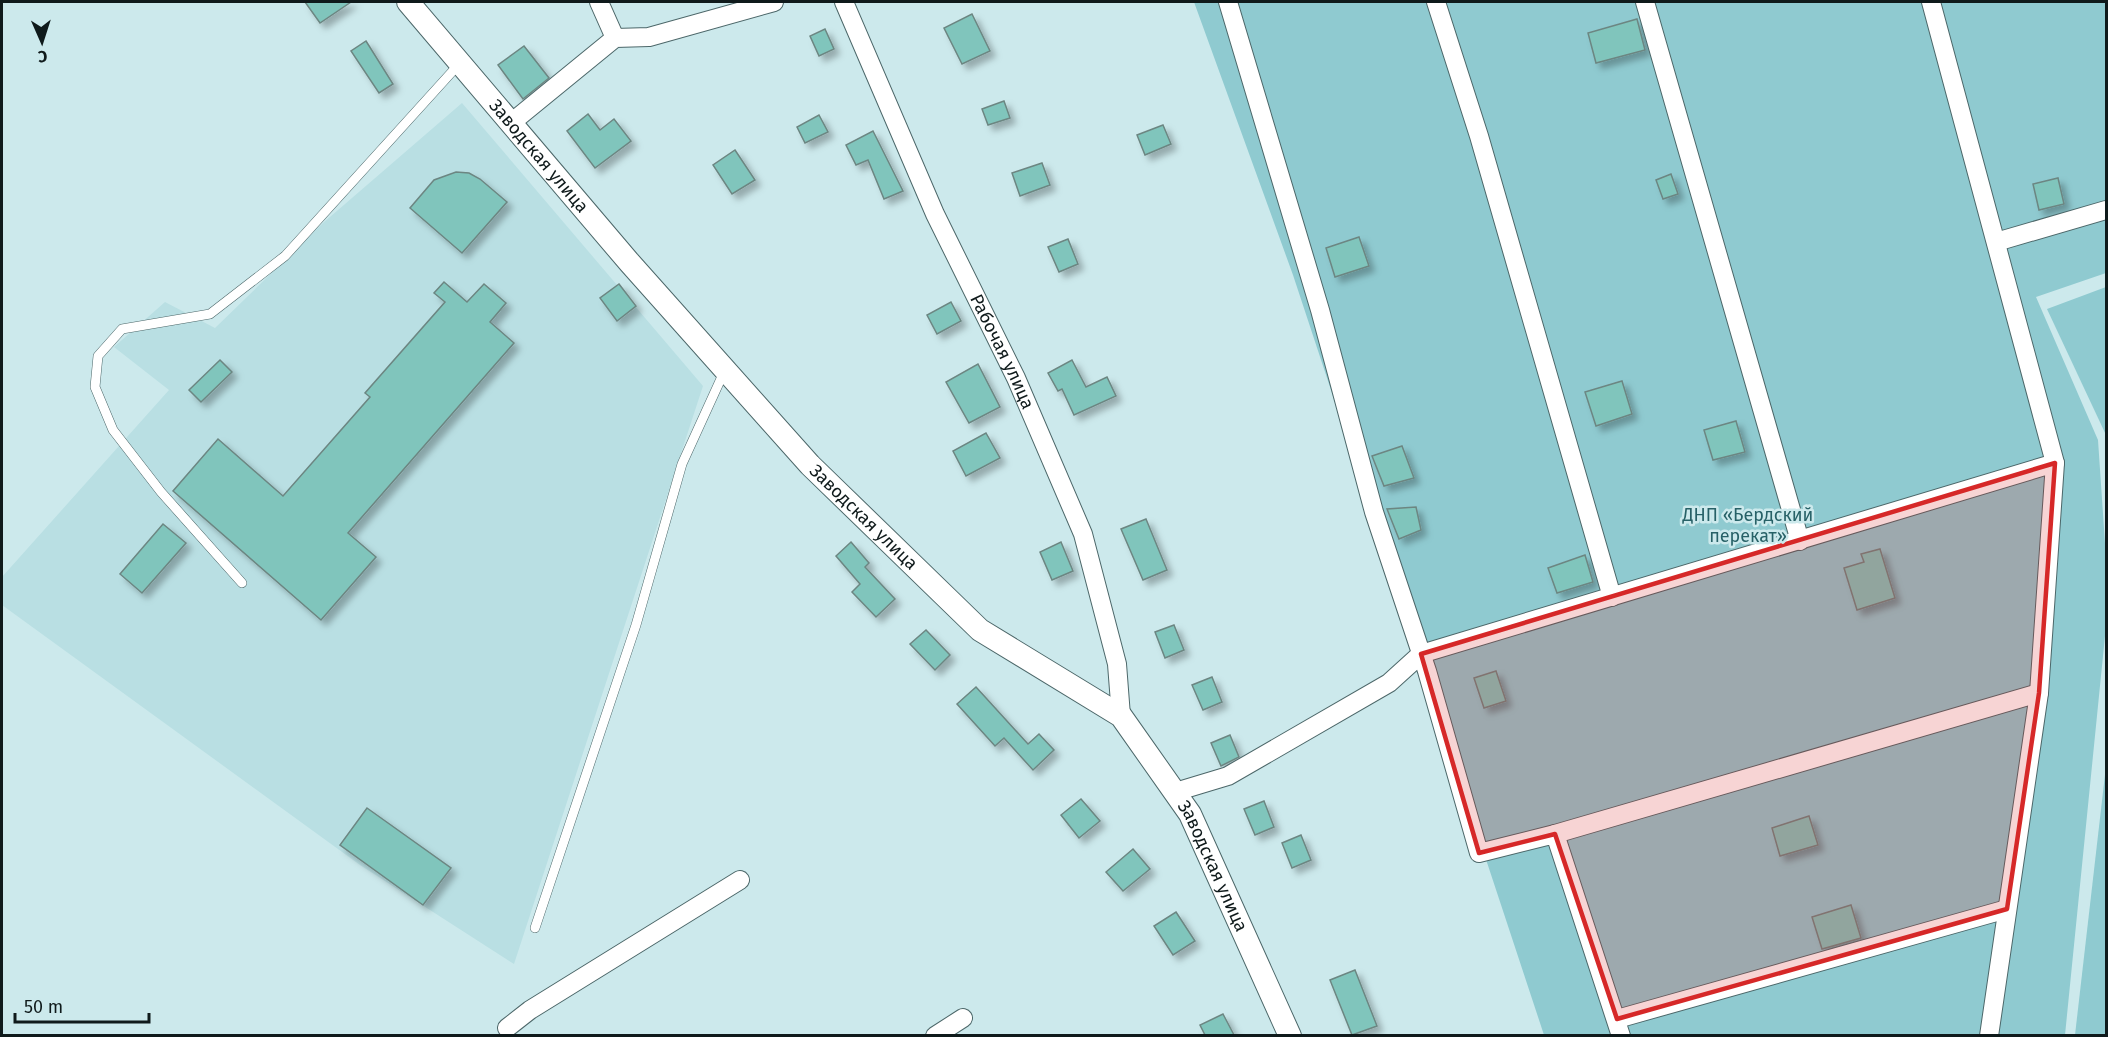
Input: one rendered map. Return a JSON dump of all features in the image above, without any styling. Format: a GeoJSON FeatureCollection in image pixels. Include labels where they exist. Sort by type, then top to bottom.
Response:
{"type":"FeatureCollection","features":[{"type":"Feature","properties":{"kind":"street","name":"Заводская улица"},"geometry":{"type":"LineString","coordinates":[[408,2],[629,262],[810,465],[980,630],[1122,716],[1190,814],[1290,1035]]}},
{"type":"Feature","properties":{"kind":"street"},"geometry":{"type":"LineString","coordinates":[[599,2],[615,38]]}},
{"type":"Feature","properties":{"kind":"street"},"geometry":{"type":"LineString","coordinates":[[511,123],[615,38],[649,37],[774,2]]}},
{"type":"Feature","properties":{"kind":"street","name":"Рабочая улица"},"geometry":{"type":"LineString","coordinates":[[844,2],[935,214],[1016,378],[1083,534],[1117,664],[1122,716]]}},
{"type":"Feature","properties":{"kind":"street"},"geometry":{"type":"LineString","coordinates":[[1228,2],[1320,310],[1374,512],[1421,654],[1479,853],[1555,834],[2039,693]]}},
{"type":"Feature","properties":{"kind":"street"},"geometry":{"type":"LineString","coordinates":[[1436,2],[1479,136],[1612,597]]}},
{"type":"Feature","properties":{"kind":"street"},"geometry":{"type":"LineString","coordinates":[[1645,2],[1800,541]]}},
{"type":"Feature","properties":{"kind":"street"},"geometry":{"type":"LineString","coordinates":[[1931,2],[2055,463],[2039,693],[1989,1035]]}},
{"type":"Feature","properties":{"kind":"street"},"geometry":{"type":"LineString","coordinates":[[1996,242],[2106,210]]}},
{"type":"Feature","properties":{"kind":"street"},"geometry":{"type":"LineString","coordinates":[[1175,792],[1228,776],[1389,683],[1421,654],[2055,463]]}},
{"type":"Feature","properties":{"kind":"street"},"geometry":{"type":"LineString","coordinates":[[1555,834],[1619,1027],[2007,909]]}},
{"type":"Feature","properties":{"kind":"street"},"geometry":{"type":"LineString","coordinates":[[504,1033],[530,1010],[740,880]]}},
{"type":"Feature","properties":{"kind":"street"},"geometry":{"type":"LineString","coordinates":[[935,1035],[963,1018]]}},
{"type":"Feature","properties":{"kind":"lane"},"geometry":{"type":"LineString","coordinates":[[242,583],[161,492],[113,430],[95,387],[98,356],[122,329],[210,314],[285,256],[460,63]]}},
{"type":"Feature","properties":{"kind":"lane"},"geometry":{"type":"LineString","coordinates":[[535,928],[636,625],[682,464],[725,370]]}},
{"type":"Feature","properties":{"kind":"highlighted area"},"geometry":{"type":"Polygon","coordinates":[[[2055,463],[2039,693],[2007,909],[1617,1019],[1555,834],[1479,853],[1421,654],[2055,463]]]}},
{"type":"Feature","properties":{"kind":"shaded area"},"geometry":{"type":"Polygon","coordinates":[[[462,103],[703,386],[514,964],[360,865],[2,605],[2,577],[169,390],[114,347],[165,302],[215,328],[323,223],[462,103]]]}},
{"type":"Feature","properties":{"kind":"green space","name":"ДНП «Бердский перекат»"},"geometry":{"type":"Polygon","coordinates":[[[1194,2],[2106,2],[2106,273],[2036,297],[2098,440],[2106,558],[2106,626],[2065,1035],[1544,1035],[1293,275],[1194,2]]]}},
{"type":"Feature","properties":{"kind":"green space"},"geometry":{"type":"Polygon","coordinates":[[[2106,287],[2106,435],[2047,309],[2106,287]]]}},
{"type":"Feature","properties":{"kind":"green space"},"geometry":{"type":"Polygon","coordinates":[[[2106,766],[2106,1035],[2075,1035],[2106,766]]]}},
{"type":"Feature","properties":{"kind":"building"},"geometry":{"type":"Polygon","coordinates":[[[305,2],[351,2],[320,23],[305,2]]]}},
{"type":"Feature","properties":{"kind":"building"},"geometry":{"type":"Polygon","coordinates":[[[972,14],[990,51],[962,64],[944,28],[972,14]]]}},
{"type":"Feature","properties":{"kind":"building"},"geometry":{"type":"Polygon","coordinates":[[[1637,19],[1645,50],[1596,63],[1588,33],[1637,19]]]}},
{"type":"Feature","properties":{"kind":"building"},"geometry":{"type":"Polygon","coordinates":[[[825,29],[834,49],[819,56],[810,36],[825,29]]]}},
{"type":"Feature","properties":{"kind":"building"},"geometry":{"type":"Polygon","coordinates":[[[366,41],[393,84],[379,93],[351,51],[366,41]]]}},
{"type":"Feature","properties":{"kind":"building"},"geometry":{"type":"Polygon","coordinates":[[[524,46],[549,78],[523,99],[498,65],[524,46]]]}},
{"type":"Feature","properties":{"kind":"building"},"geometry":{"type":"Polygon","coordinates":[[[1004,101],[1010,118],[988,125],[982,109],[1004,101]]]}},
{"type":"Feature","properties":{"kind":"building"},"geometry":{"type":"Polygon","coordinates":[[[588,114],[600,130],[614,119],[631,141],[595,168],[567,131],[588,114]]]}},
{"type":"Feature","properties":{"kind":"building"},"geometry":{"type":"Polygon","coordinates":[[[819,115],[828,132],[805,143],[797,127],[819,115]]]}},
{"type":"Feature","properties":{"kind":"building"},"geometry":{"type":"Polygon","coordinates":[[[1163,125],[1171,144],[1145,155],[1137,135],[1163,125]]]}},
{"type":"Feature","properties":{"kind":"building"},"geometry":{"type":"Polygon","coordinates":[[[873,131],[903,191],[884,199],[868,160],[856,165],[846,145],[873,131]]]}},
{"type":"Feature","properties":{"kind":"building"},"geometry":{"type":"Polygon","coordinates":[[[735,150],[755,180],[732,194],[713,165],[735,150]]]}},
{"type":"Feature","properties":{"kind":"building"},"geometry":{"type":"Polygon","coordinates":[[[1042,163],[1050,185],[1020,196],[1012,173],[1042,163]]]}},
{"type":"Feature","properties":{"kind":"building"},"geometry":{"type":"Polygon","coordinates":[[[456,172],[469,173],[480,179],[507,202],[462,253],[410,208],[434,180],[456,172]]]}},
{"type":"Feature","properties":{"kind":"building"},"geometry":{"type":"Polygon","coordinates":[[[1671,174],[1678,194],[1663,199],[1656,180],[1671,174]]]}},
{"type":"Feature","properties":{"kind":"building"},"geometry":{"type":"Polygon","coordinates":[[[2058,178],[2064,204],[2039,210],[2033,184],[2058,178]]]}},
{"type":"Feature","properties":{"kind":"building"},"geometry":{"type":"Polygon","coordinates":[[[1359,237],[1369,266],[1335,277],[1326,248],[1359,237]]]}},
{"type":"Feature","properties":{"kind":"building"},"geometry":{"type":"Polygon","coordinates":[[[1068,239],[1078,264],[1059,272],[1048,247],[1068,239]]]}},
{"type":"Feature","properties":{"kind":"building"},"geometry":{"type":"Polygon","coordinates":[[[444,282],[467,302],[484,284],[506,303],[490,322],[514,343],[348,533],[376,557],[321,620],[173,491],[218,439],[283,496],[370,397],[365,393],[445,302],[434,293],[444,282]]]}},
{"type":"Feature","properties":{"kind":"building"},"geometry":{"type":"Polygon","coordinates":[[[619,284],[636,306],[617,321],[600,298],[619,284]]]}},
{"type":"Feature","properties":{"kind":"building"},"geometry":{"type":"Polygon","coordinates":[[[951,302],[961,321],[937,334],[927,315],[951,302]]]}},
{"type":"Feature","properties":{"kind":"building"},"geometry":{"type":"Polygon","coordinates":[[[220,360],[232,372],[201,402],[189,390],[220,360]]]}},
{"type":"Feature","properties":{"kind":"building"},"geometry":{"type":"Polygon","coordinates":[[[1072,360],[1086,387],[1107,377],[1116,396],[1074,415],[1062,389],[1058,391],[1048,373],[1072,360]]]}},
{"type":"Feature","properties":{"kind":"building"},"geometry":{"type":"Polygon","coordinates":[[[978,364],[1000,407],[969,423],[946,382],[978,364]]]}},
{"type":"Feature","properties":{"kind":"building"},"geometry":{"type":"Polygon","coordinates":[[[1622,381],[1632,414],[1596,426],[1585,392],[1622,381]]]}},
{"type":"Feature","properties":{"kind":"building"},"geometry":{"type":"Polygon","coordinates":[[[1736,421],[1745,452],[1713,460],[1704,430],[1736,421]]]}},
{"type":"Feature","properties":{"kind":"building"},"geometry":{"type":"Polygon","coordinates":[[[986,433],[1000,458],[966,476],[953,451],[986,433]]]}},
{"type":"Feature","properties":{"kind":"building"},"geometry":{"type":"Polygon","coordinates":[[[1402,446],[1414,478],[1384,486],[1372,456],[1402,446]]]}},
{"type":"Feature","properties":{"kind":"building"},"geometry":{"type":"Polygon","coordinates":[[[1416,507],[1421,530],[1399,539],[1387,509],[1416,507]]]}},
{"type":"Feature","properties":{"kind":"building"},"geometry":{"type":"Polygon","coordinates":[[[1146,519],[1167,570],[1143,580],[1121,529],[1146,519]]]}},
{"type":"Feature","properties":{"kind":"building"},"geometry":{"type":"Polygon","coordinates":[[[163,524],[186,543],[142,593],[120,574],[163,524]]]}},
{"type":"Feature","properties":{"kind":"building"},"geometry":{"type":"Polygon","coordinates":[[[851,542],[869,563],[865,567],[895,599],[876,617],[852,592],[860,584],[836,556],[851,542]]]}},
{"type":"Feature","properties":{"kind":"building"},"geometry":{"type":"Polygon","coordinates":[[[1061,542],[1073,571],[1052,580],[1040,552],[1061,542]]]}},
{"type":"Feature","properties":{"kind":"building"},"geometry":{"type":"Polygon","coordinates":[[[1880,549],[1895,598],[1857,610],[1844,568],[1864,562],[1861,554],[1880,549]]]}},
{"type":"Feature","properties":{"kind":"building"},"geometry":{"type":"Polygon","coordinates":[[[1585,555],[1593,582],[1557,593],[1548,568],[1585,555]]]}},
{"type":"Feature","properties":{"kind":"building"},"geometry":{"type":"Polygon","coordinates":[[[1174,625],[1184,650],[1165,658],[1155,632],[1174,625]]]}},
{"type":"Feature","properties":{"kind":"building"},"geometry":{"type":"Polygon","coordinates":[[[926,630],[950,655],[935,670],[910,644],[926,630]]]}},
{"type":"Feature","properties":{"kind":"building"},"geometry":{"type":"Polygon","coordinates":[[[1496,671],[1506,701],[1484,708],[1474,678],[1496,671]]]}},
{"type":"Feature","properties":{"kind":"building"},"geometry":{"type":"Polygon","coordinates":[[[1212,677],[1222,702],[1203,710],[1192,685],[1212,677]]]}},
{"type":"Feature","properties":{"kind":"building"},"geometry":{"type":"Polygon","coordinates":[[[976,687],[1028,744],[1039,734],[1054,750],[1033,770],[1004,738],[995,746],[957,704],[976,687]]]}},
{"type":"Feature","properties":{"kind":"building"},"geometry":{"type":"Polygon","coordinates":[[[1230,735],[1239,757],[1221,766],[1211,743],[1230,735]]]}},
{"type":"Feature","properties":{"kind":"building"},"geometry":{"type":"Polygon","coordinates":[[[1081,799],[1100,821],[1079,838],[1061,815],[1081,799]]]}},
{"type":"Feature","properties":{"kind":"building"},"geometry":{"type":"Polygon","coordinates":[[[1264,801],[1274,827],[1255,835],[1244,809],[1264,801]]]}},
{"type":"Feature","properties":{"kind":"building"},"geometry":{"type":"Polygon","coordinates":[[[367,808],[451,868],[423,905],[340,845],[367,808]]]}},
{"type":"Feature","properties":{"kind":"building"},"geometry":{"type":"Polygon","coordinates":[[[1809,816],[1818,845],[1780,856],[1772,828],[1809,816]]]}},
{"type":"Feature","properties":{"kind":"building"},"geometry":{"type":"Polygon","coordinates":[[[1301,835],[1311,860],[1292,868],[1282,843],[1301,835]]]}},
{"type":"Feature","properties":{"kind":"building"},"geometry":{"type":"Polygon","coordinates":[[[1133,849],[1150,869],[1123,891],[1106,872],[1133,849]]]}},
{"type":"Feature","properties":{"kind":"building"},"geometry":{"type":"Polygon","coordinates":[[[1851,905],[1861,938],[1822,949],[1812,917],[1851,905]]]}},
{"type":"Feature","properties":{"kind":"building"},"geometry":{"type":"Polygon","coordinates":[[[1176,912],[1195,941],[1173,955],[1154,926],[1176,912]]]}},
{"type":"Feature","properties":{"kind":"building"},"geometry":{"type":"Polygon","coordinates":[[[1355,970],[1377,1026],[1352,1035],[1330,980],[1355,970]]]}},
{"type":"Feature","properties":{"kind":"building"},"geometry":{"type":"Polygon","coordinates":[[[1223,1014],[1234,1035],[1205,1035],[1200,1025],[1223,1014]]]}}]}
